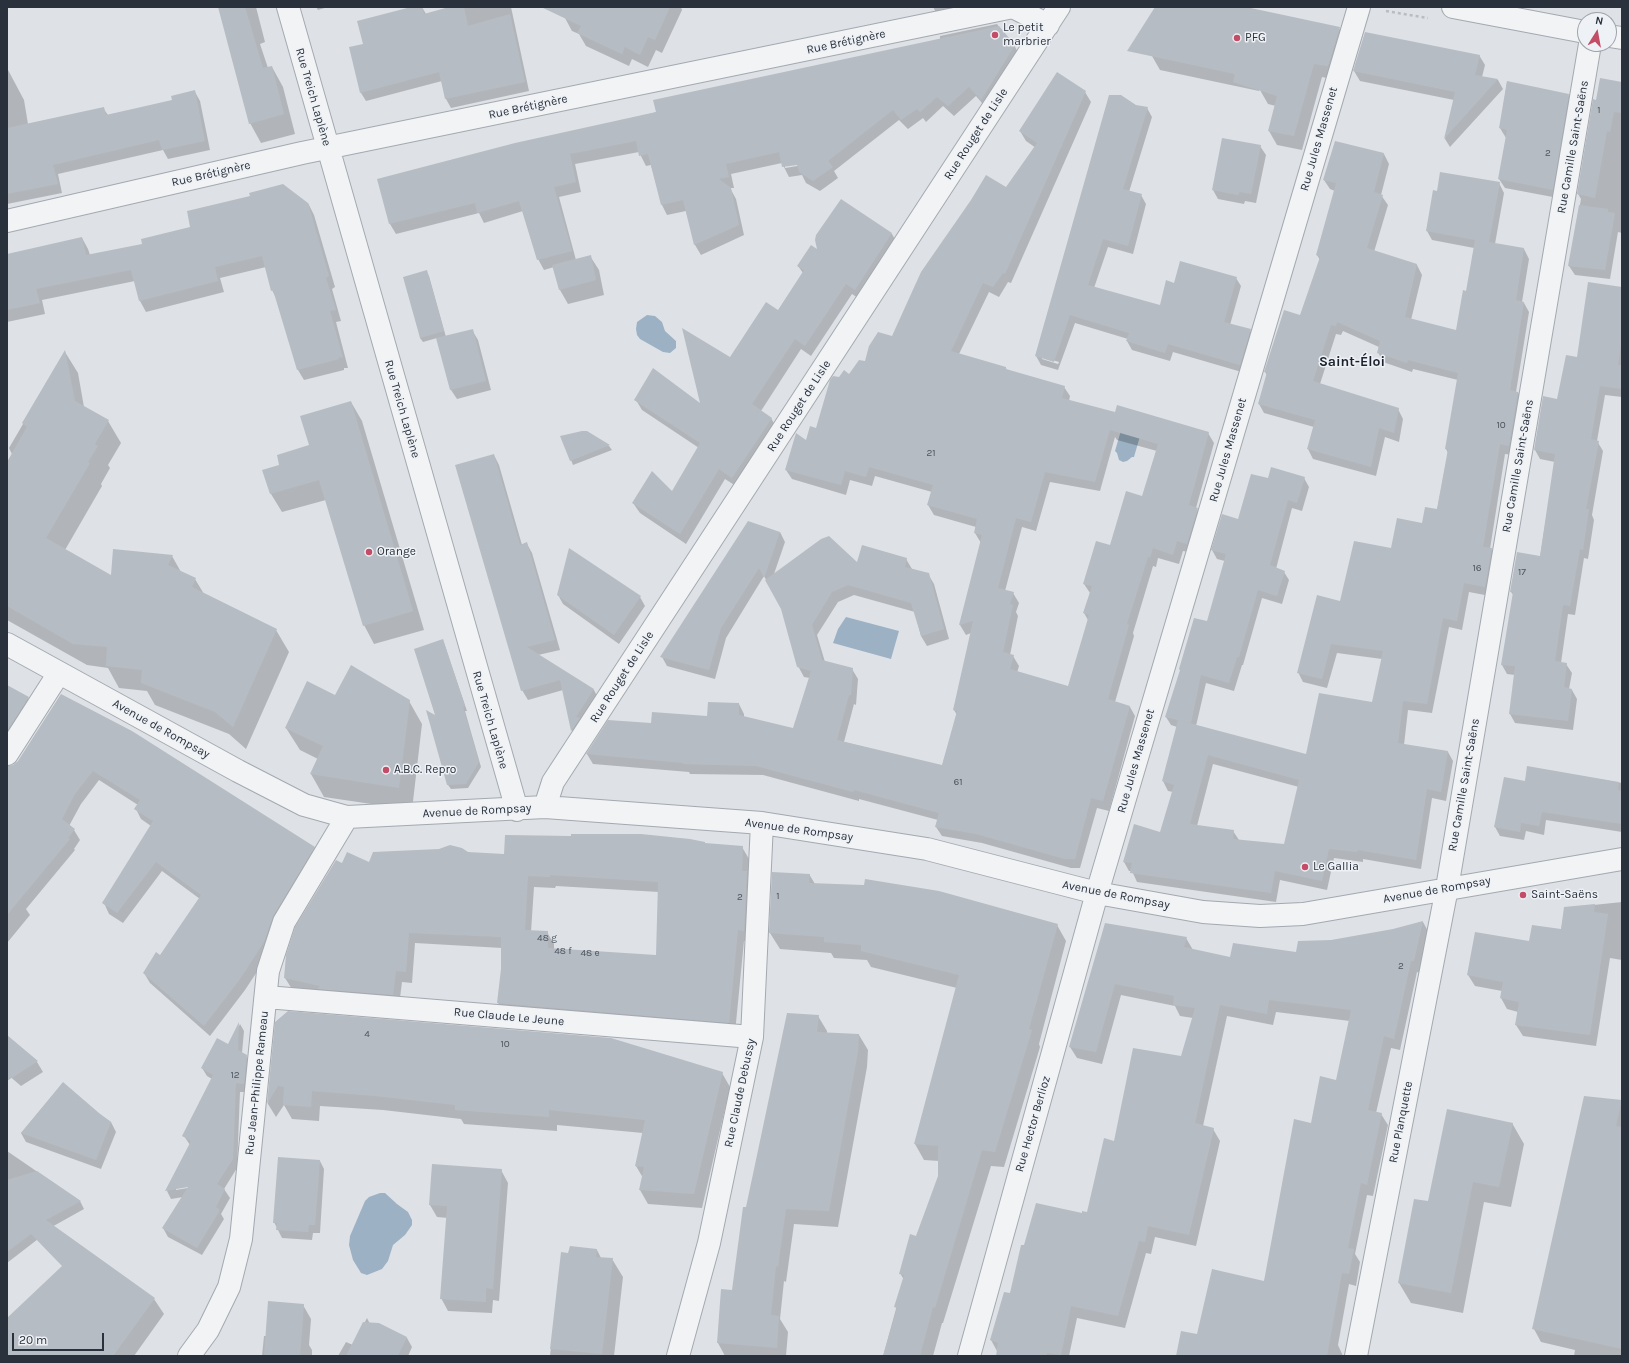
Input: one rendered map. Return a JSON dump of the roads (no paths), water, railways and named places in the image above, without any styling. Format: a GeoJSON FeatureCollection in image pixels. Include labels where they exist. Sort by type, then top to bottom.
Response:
{"type":"FeatureCollection","features":[{"type":"Feature","properties":{"kind":"street","name":"Rue Treich Laplène"},"geometry":{"type":"LineString","coordinates":[[288,7],[517,810]]}},
{"type":"Feature","properties":{"kind":"street","name":"Rue Brétignère"},"geometry":{"type":"LineString","coordinates":[[7,221],[328,148],[1013,7],[1054,16]]}},
{"type":"Feature","properties":{"kind":"street","name":"Rue Jules Massenet"},"geometry":{"type":"LineString","coordinates":[[1097,893],[1358,7]]}},
{"type":"Feature","properties":{"kind":"street"},"geometry":{"type":"LineString","coordinates":[[1453,7],[1577,30]]}},
{"type":"Feature","properties":{"kind":"street","name":"Rue Rouget de Lisle"},"geometry":{"type":"LineString","coordinates":[[545,808],[553,782],[1054,16]]}},
{"type":"Feature","properties":{"kind":"street","name":"Rue Camille Saint-Saëns"},"geometry":{"type":"LineString","coordinates":[[1447,888],[1589,52]]}},
{"type":"Feature","properties":{"kind":"street","name":"Avenue de Rompsay"},"geometry":{"type":"LineString","coordinates":[[7,644],[238,771],[298,801],[347,817],[545,808],[762,823],[927,849],[1097,893],[1203,912],[1260,916],[1303,914],[1622,859]]}},
{"type":"Feature","properties":{"kind":"street"},"geometry":{"type":"LineString","coordinates":[[7,754],[59,673]]}},
{"type":"Feature","properties":{"kind":"street","name":"Rue Jean-Philippe Rameau"},"geometry":{"type":"LineString","coordinates":[[189,1356],[208,1330],[229,1287],[242,1239],[268,971],[284,922],[347,817]]}},
{"type":"Feature","properties":{"kind":"street","name":"Rue Claude Debussy"},"geometry":{"type":"LineString","coordinates":[[678,1356],[709,1242],[752,1037],[762,823]]}},
{"type":"Feature","properties":{"kind":"street","name":"Rue Planquette"},"geometry":{"type":"LineString","coordinates":[[1356,1356],[1447,888]]}},
{"type":"Feature","properties":{"kind":"street","name":"Rue Hector Berlioz"},"geometry":{"type":"LineString","coordinates":[[969,1356],[1097,893]]}},
{"type":"Feature","properties":{"kind":"street","name":"Rue Claude Le Jeune"},"geometry":{"type":"LineString","coordinates":[[266,997],[752,1037]]}},
{"type":"Feature","properties":{"kind":"water"},"geometry":{"type":"Polygon","coordinates":[[[647,315],[655,316],[662,322],[665,331],[676,341],[676,348],[670,353],[663,352],[640,339],[637,335],[637,322],[647,315]]]}},
{"type":"Feature","properties":{"kind":"water"},"geometry":{"type":"Polygon","coordinates":[[[1126,413],[1145,419],[1134,457],[1123,462],[1119,460],[1115,451],[1126,413]]]}},
{"type":"Feature","properties":{"kind":"water"},"geometry":{"type":"Polygon","coordinates":[[[846,617],[899,631],[891,659],[833,643],[838,629],[846,617]]]}},
{"type":"Feature","properties":{"kind":"water"},"geometry":{"type":"Polygon","coordinates":[[[380,1193],[385,1193],[408,1212],[412,1220],[412,1225],[405,1235],[393,1245],[388,1261],[382,1269],[367,1275],[361,1273],[353,1260],[349,1245],[350,1236],[365,1201],[369,1197],[380,1193]]]}},
{"type":"Feature","properties":{"kind":"place","name":"Le petit marbrier"},"geometry":{"type":"Point","coordinates":[995,35]}},
{"type":"Feature","properties":{"kind":"place","name":"PFG"},"geometry":{"type":"Point","coordinates":[1237,38]}},
{"type":"Feature","properties":{"kind":"place","name":"Orange"},"geometry":{"type":"Point","coordinates":[369,552]}},
{"type":"Feature","properties":{"kind":"place","name":"A.B.C. Repro"},"geometry":{"type":"Point","coordinates":[386,770]}},
{"type":"Feature","properties":{"kind":"place","name":"Le Gallia"},"geometry":{"type":"Point","coordinates":[1305,867]}},
{"type":"Feature","properties":{"kind":"place","name":"Saint-Saëns"},"geometry":{"type":"Point","coordinates":[1523,895]}},
{"type":"Feature","properties":{"kind":"district","name":"Saint-Éloi"},"geometry":{"type":"Point","coordinates":[1352,362]}}]}
